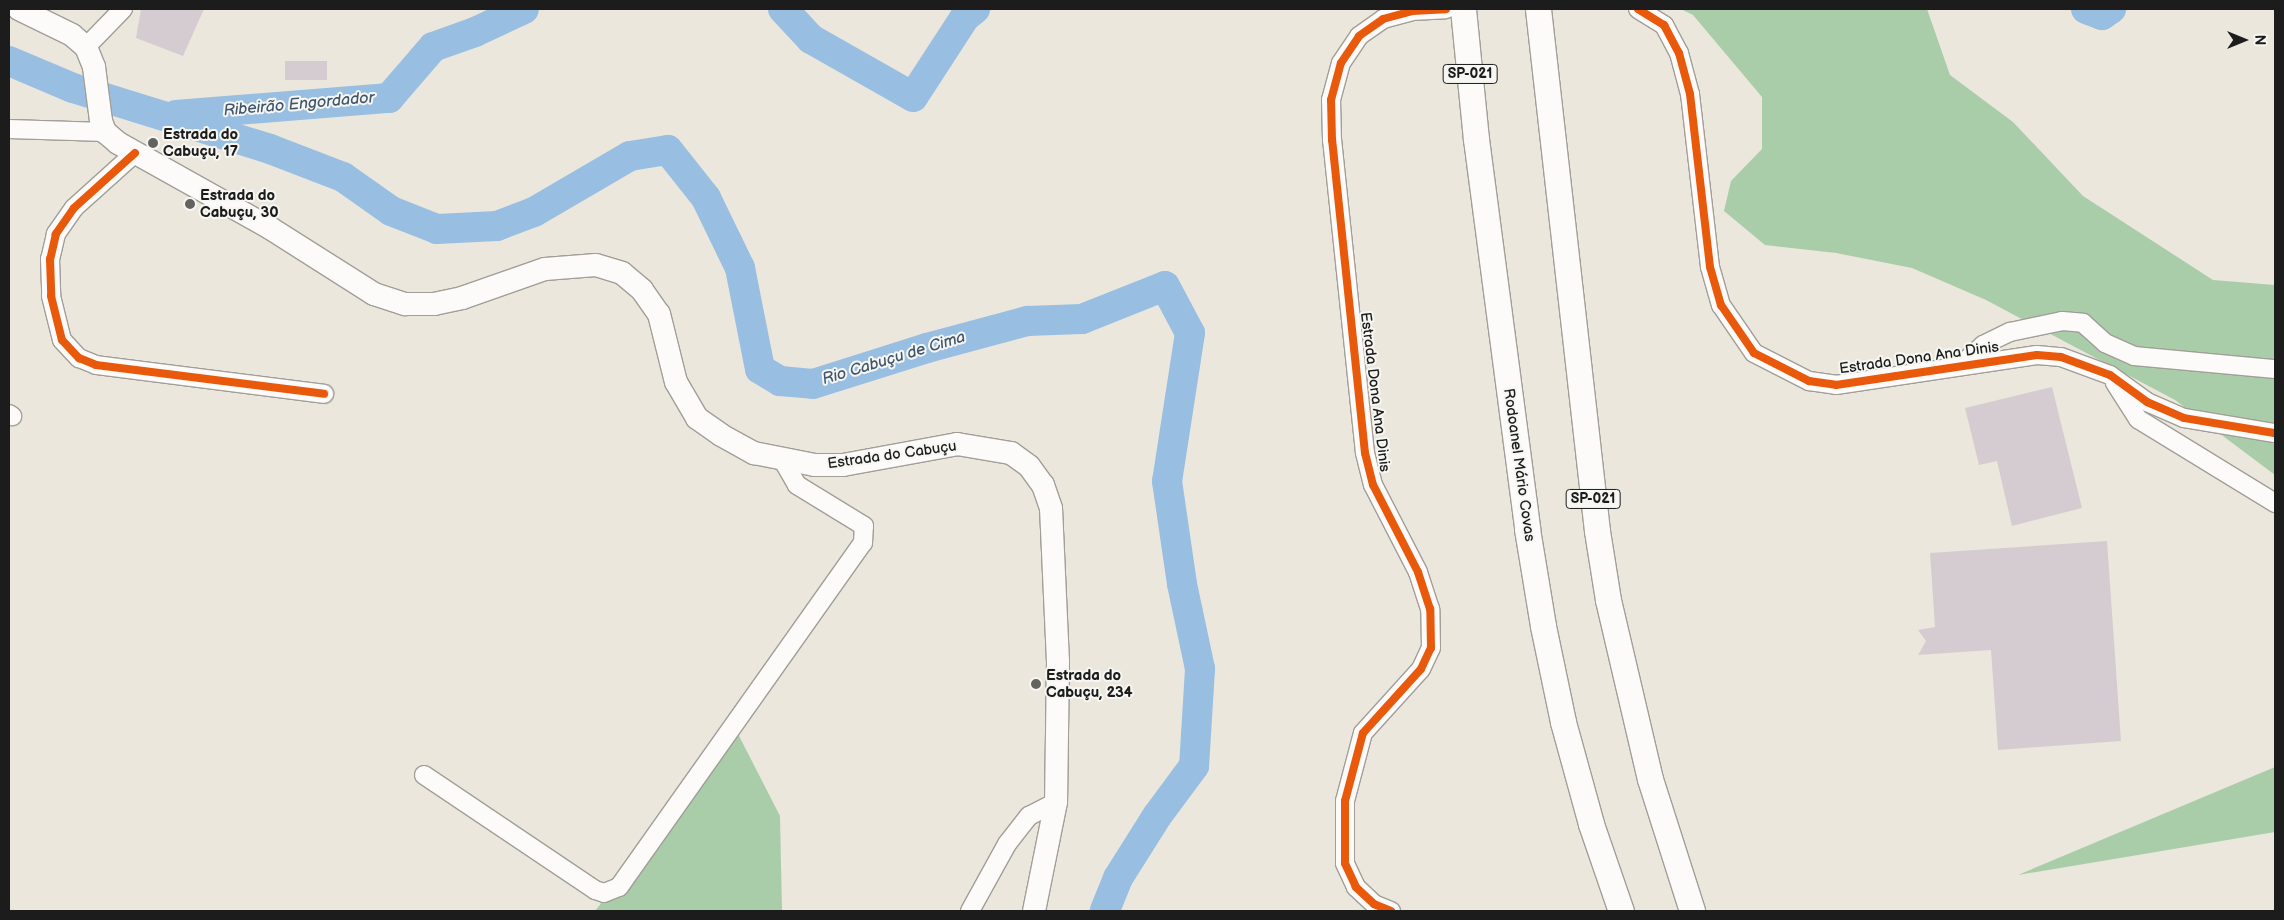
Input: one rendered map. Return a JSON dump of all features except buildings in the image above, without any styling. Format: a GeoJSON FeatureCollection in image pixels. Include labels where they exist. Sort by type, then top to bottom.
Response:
{"type":"FeatureCollection","features":[{"type":"Feature","properties":{"kind":"highway","name":"Rodoanel Mário Covas"},"geometry":{"type":"LineString","coordinates":[[1463,9],[1476,138],[1527,529],[1543,626],[1563,722],[1588,815],[1622,911]]}},
{"type":"Feature","properties":{"kind":"highway","name":"SP-021"},"geometry":{"type":"LineString","coordinates":[[1538,9],[1544,78],[1596,521],[1608,600],[1650,779],[1692,911]]}},
{"type":"Feature","properties":{"kind":"main road"},"geometry":{"type":"LineString","coordinates":[[20,9],[72,35],[90,57],[103,126]]}},
{"type":"Feature","properties":{"kind":"main road","name":"Estrada do Cabuçu"},"geometry":{"type":"LineString","coordinates":[[103,126],[135,153],[270,228],[374,294],[405,304],[434,304],[462,298],[545,269],[596,265],[622,273],[642,290],[659,314],[676,382],[697,418],[754,453],[782,459],[843,465],[957,444],[1011,453],[1029,466],[1044,485],[1051,508],[1058,661],[1056,802],[1034,911]]}},
{"type":"Feature","properties":{"kind":"street"},"geometry":{"type":"LineString","coordinates":[[90,57],[123,9]]}},
{"type":"Feature","properties":{"kind":"street","name":"Estrada Dona Ana Dinis"},"geometry":{"type":"LineString","coordinates":[[1391,911],[1374,904],[1356,887],[1345,863],[1345,801],[1352,765],[1363,733],[1421,669],[1430,648],[1430,609],[1418,572],[1373,486],[1365,453],[1332,140],[1332,100],[1341,63],[1359,36],[1383,19],[1412,11],[1446,9]]}},
{"type":"Feature","properties":{"kind":"street","name":"Estrada Dona Ana Dinis"},"geometry":{"type":"LineString","coordinates":[[1638,9],[1664,25],[1679,53],[1690,94],[1710,267],[1721,306],[1754,353],[1809,381],[1836,385],[2037,355],[2060,357],[2110,374],[2146,402],[2184,418],[2275,433]]}},
{"type":"Feature","properties":{"kind":"street"},"geometry":{"type":"LineString","coordinates":[[9,129],[103,126]]}},
{"type":"Feature","properties":{"kind":"street"},"geometry":{"type":"LineString","coordinates":[[135,153],[74,208],[56,234],[50,259],[51,296],[62,340],[79,358],[96,365],[324,394]]}},
{"type":"Feature","properties":{"kind":"street"},"geometry":{"type":"LineString","coordinates":[[1961,365],[1983,345],[2010,332],[2062,321],[2083,324],[2105,343],[2134,356],[2275,369]]}},
{"type":"Feature","properties":{"kind":"street"},"geometry":{"type":"LineString","coordinates":[[2110,374],[2138,420],[2275,502]]}},
{"type":"Feature","properties":{"kind":"street"},"geometry":{"type":"LineString","coordinates":[[424,775],[595,890],[604,893],[618,887],[863,543],[864,526],[797,485],[782,459]]}},
{"type":"Feature","properties":{"kind":"street"},"geometry":{"type":"LineString","coordinates":[[970,911],[1007,844],[1029,816],[1056,802]]}},
{"type":"Feature","properties":{"kind":"green space"},"geometry":{"type":"Polygon","coordinates":[[[1681,9],[1927,9],[1950,75],[2013,122],[2083,196],[2213,280],[2275,285],[2275,475],[2175,400],[1986,300],[1912,268],[1836,253],[1765,245],[1724,211],[1731,181],[1762,149],[1762,97],[1693,15],[1681,9]]]}},
{"type":"Feature","properties":{"kind":"green space"},"geometry":{"type":"Polygon","coordinates":[[[736,730],[780,816],[782,911],[595,911],[736,730]]]}},
{"type":"Feature","properties":{"kind":"green space"},"geometry":{"type":"Polygon","coordinates":[[[2275,767],[2275,832],[2018,875],[2275,767]]]}},
{"type":"Feature","properties":{"kind":"waterway","name":"Ribeirão Engordador"},"geometry":{"type":"LineString","coordinates":[[176,115],[389,98],[433,47],[475,32],[524,9]]}},
{"type":"Feature","properties":{"kind":"waterway","name":"Ribeirão Engordador"},"geometry":{"type":"LineString","coordinates":[[783,9],[811,39],[913,97],[965,17],[975,9]]}},
{"type":"Feature","properties":{"kind":"waterway","name":"Ribeirão Engordador"},"geometry":{"type":"LineString","coordinates":[[2086,9],[2102,15],[2111,9]]}},
{"type":"Feature","properties":{"kind":"waterway","name":"Rio Cabuçu de Cima"},"geometry":{"type":"LineString","coordinates":[[9,61],[73,88],[270,149],[343,177],[391,211],[437,229],[497,226],[534,212],[630,156],[668,150],[706,198],[740,268],[760,369],[780,381],[813,384],[927,348],[1027,321],[1082,319],[1165,286],[1190,333],[1167,481],[1182,584],[1200,669],[1194,766],[1157,816],[1118,878],[1105,911]]}},
{"type":"Feature","properties":{"kind":"cycle path"},"geometry":{"type":"LineString","coordinates":[[1391,911],[1374,904],[1356,887],[1345,863],[1345,801],[1363,733],[1421,669],[1431,648],[1430,609],[1418,572],[1373,485],[1365,453],[1332,140],[1331,100],[1341,63],[1359,36],[1383,19],[1412,11],[1446,9]]}},
{"type":"Feature","properties":{"kind":"cycle path"},"geometry":{"type":"LineString","coordinates":[[1638,9],[1664,25],[1679,53],[1690,94],[1710,267],[1721,305],[1754,353],[1809,381],[1836,385],[2037,355],[2061,357],[2110,375],[2147,402],[2184,418],[2275,433]]}},
{"type":"Feature","properties":{"kind":"cycle path"},"geometry":{"type":"LineString","coordinates":[[135,153],[74,208],[56,234],[50,259],[51,296],[62,340],[79,358],[96,365],[324,394]]}},
{"type":"Feature","properties":{"kind":"place","name":"Estrada do Cabuçu, 17"},"geometry":{"type":"Point","coordinates":[153,143]}},
{"type":"Feature","properties":{"kind":"place","name":"Estrada do Cabuçu, 30"},"geometry":{"type":"Point","coordinates":[190,204]}},
{"type":"Feature","properties":{"kind":"place","name":"Estrada do Cabuçu, 234"},"geometry":{"type":"Point","coordinates":[1036,684]}}]}
